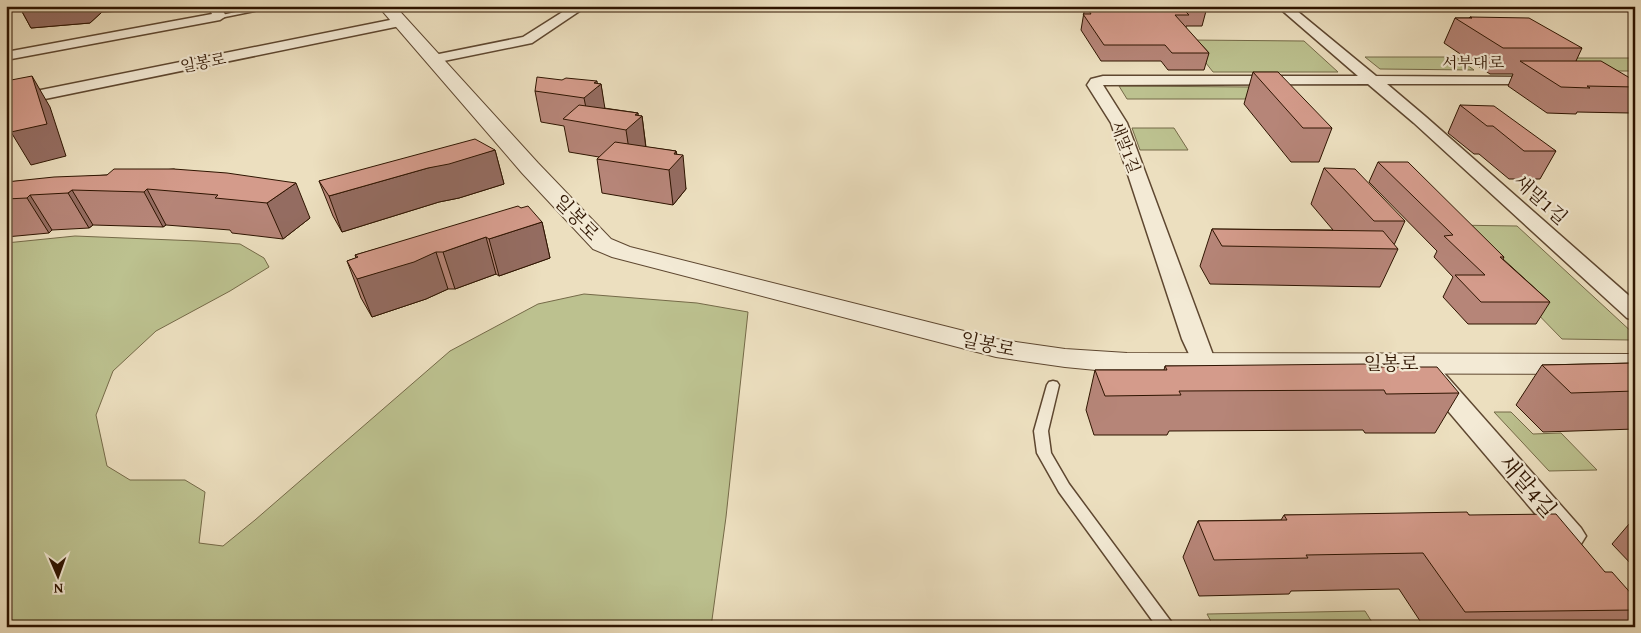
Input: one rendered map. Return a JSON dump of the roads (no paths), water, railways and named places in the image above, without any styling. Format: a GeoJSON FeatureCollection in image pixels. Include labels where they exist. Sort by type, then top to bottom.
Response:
{"type":"FeatureCollection","features":[{"type":"Feature","properties":{"kind":"street"},"geometry":{"type":"LineString","coordinates":[[434,59],[527,40],[581,6]]}},
{"type":"Feature","properties":{"kind":"street","name":"새말1길"},"geometry":{"type":"LineString","coordinates":[[1283,6],[1372,79],[1481,173],[1635,313]]}},
{"type":"Feature","properties":{"kind":"street"},"geometry":{"type":"LineString","coordinates":[[6,56],[217,11]]}},
{"type":"Feature","properties":{"kind":"street","name":"일봉로"},"geometry":{"type":"LineString","coordinates":[[6,102],[393,14],[530,168],[602,244],[620,252],[996,348],[1065,358],[1100,361],[1204,363],[1635,364]]}},
{"type":"Feature","properties":{"kind":"street","name":"새말1길"},"geometry":{"type":"LineString","coordinates":[[1204,363],[1119,123],[1095,85],[1096,82],[1103,80],[1372,79]]}},
{"type":"Feature","properties":{"kind":"street","name":"서부대로"},"geometry":{"type":"LineString","coordinates":[[1372,79],[1556,80]]}},
{"type":"Feature","properties":{"kind":"street","name":"새말4길"},"geometry":{"type":"LineString","coordinates":[[1421,363],[1590,557]]}},
{"type":"Feature","properties":{"kind":"lane"},"geometry":{"type":"LineString","coordinates":[[217,11],[276,6]]}},
{"type":"Feature","properties":{"kind":"lane"},"geometry":{"type":"LineString","coordinates":[[1053,386],[1041,431],[1044,453],[1064,488],[1168,627]]}}]}
